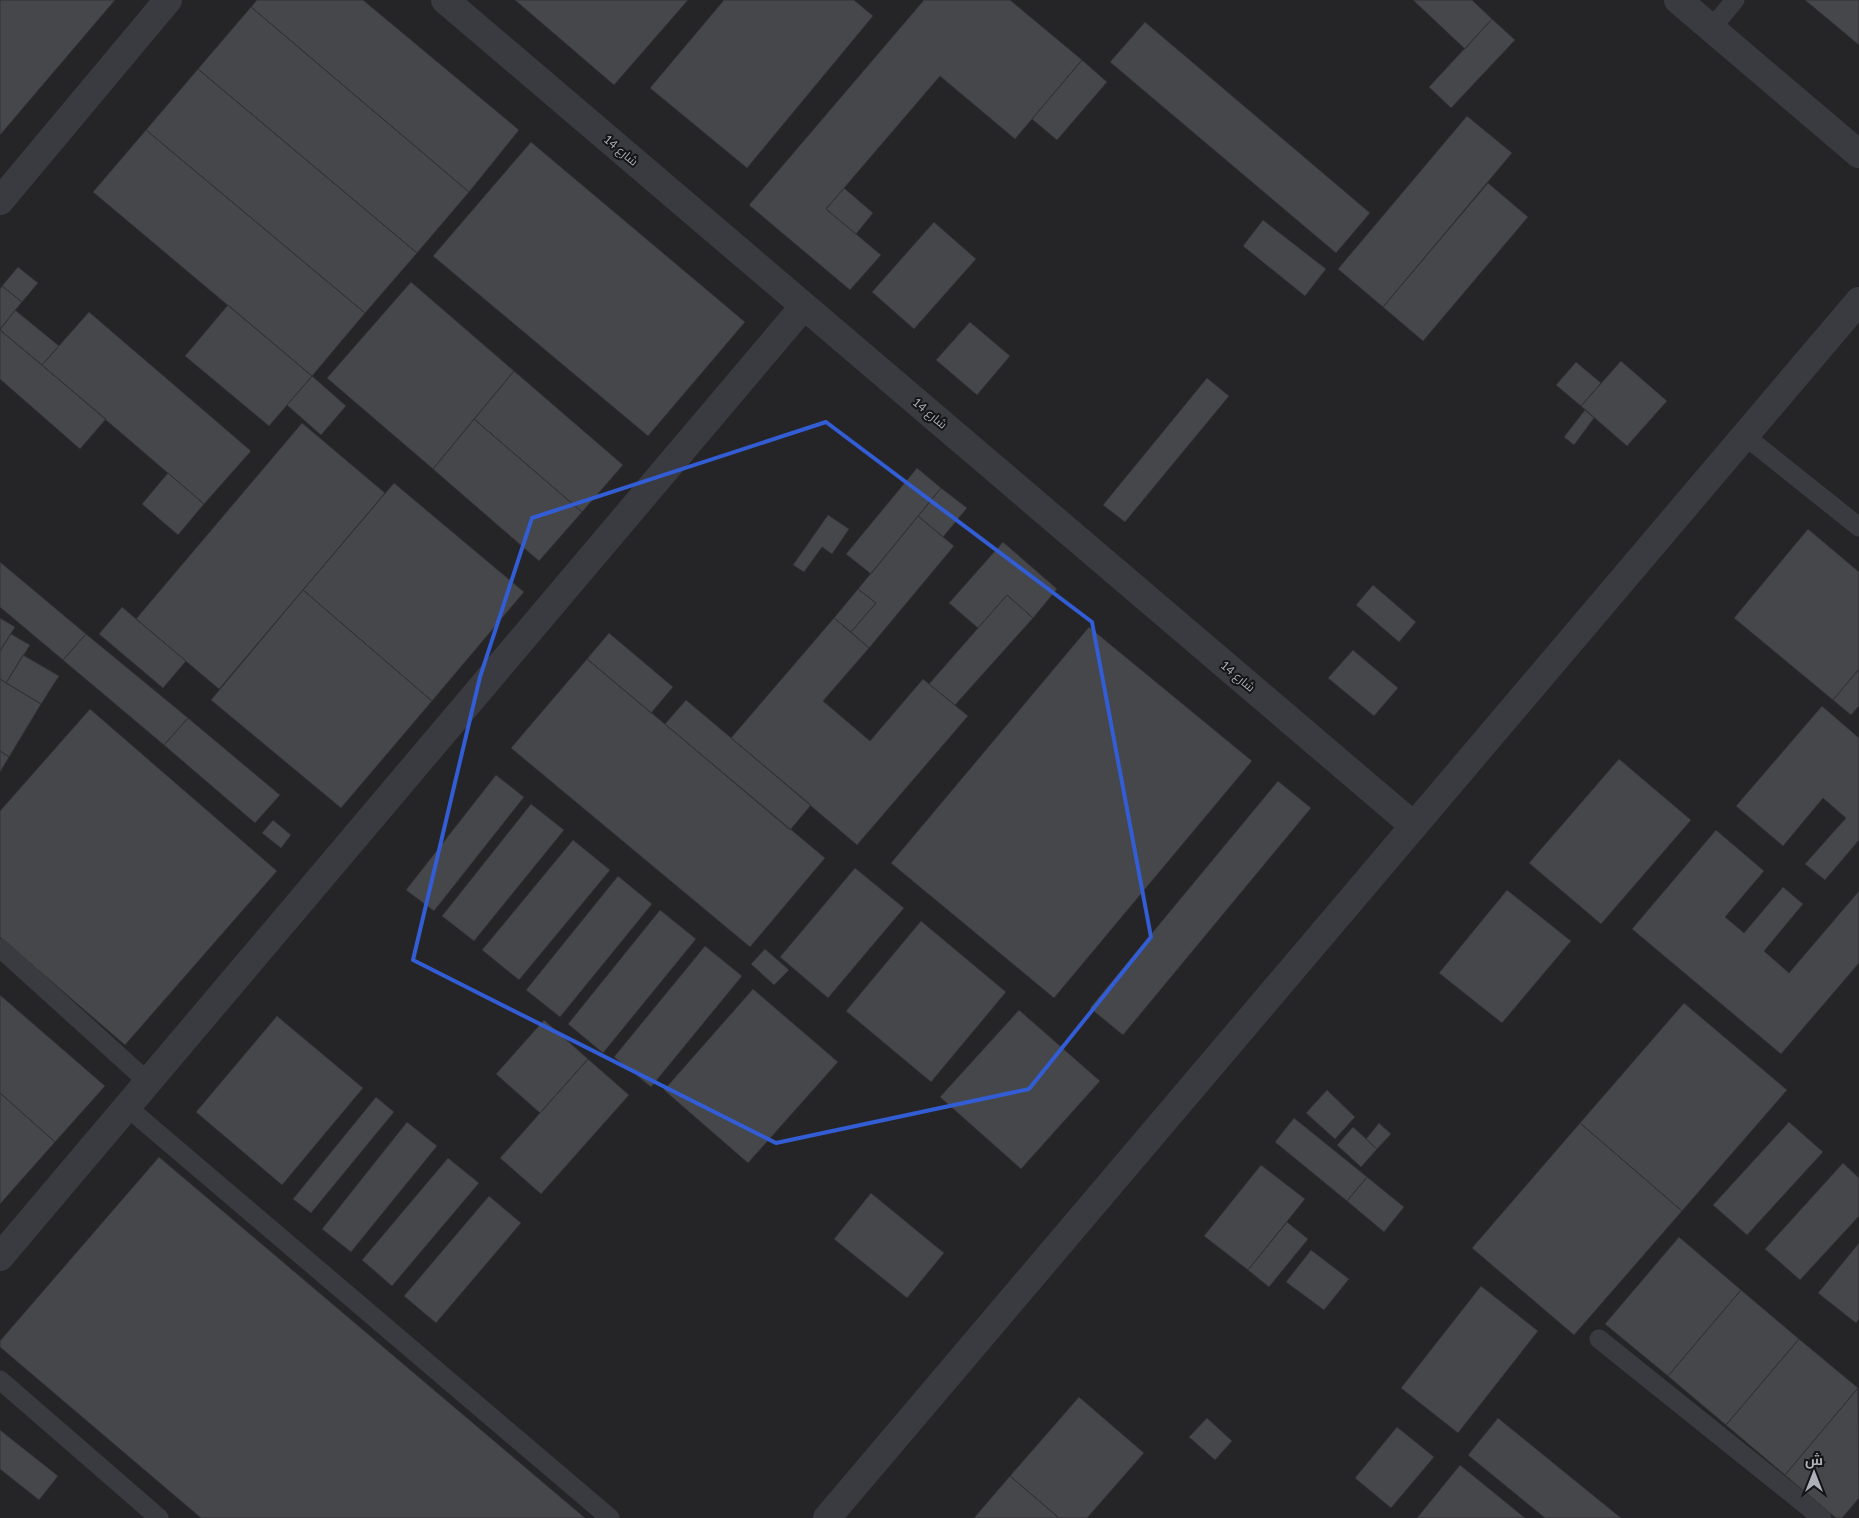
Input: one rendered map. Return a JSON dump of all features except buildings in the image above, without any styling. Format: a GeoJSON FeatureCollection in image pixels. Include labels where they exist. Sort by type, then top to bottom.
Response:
{"type":"FeatureCollection","features":[{"type":"Feature","properties":{"kind":"street"},"geometry":{"type":"LineString","coordinates":[[0,201],[168,0]]}},
{"type":"Feature","properties":{"kind":"street","name":"شارع 14"},"geometry":{"type":"LineString","coordinates":[[446,0],[1414,826]]}},
{"type":"Feature","properties":{"kind":"street"},"geometry":{"type":"LineString","coordinates":[[1678,0],[1859,154]]}},
{"type":"Feature","properties":{"kind":"street"},"geometry":{"type":"LineString","coordinates":[[828,1518],[1859,301]]}},
{"type":"Feature","properties":{"kind":"street"},"geometry":{"type":"LineString","coordinates":[[0,1256],[804,306]]}},
{"type":"Feature","properties":{"kind":"lane"},"geometry":{"type":"LineString","coordinates":[[1711,29],[1735,0]]}},
{"type":"Feature","properties":{"kind":"lane"},"geometry":{"type":"LineString","coordinates":[[1745,436],[1859,527]]}},
{"type":"Feature","properties":{"kind":"lane"},"geometry":{"type":"LineString","coordinates":[[0,948],[148,1082]]}},
{"type":"Feature","properties":{"kind":"lane"},"geometry":{"type":"LineString","coordinates":[[126,1107],[610,1518]]}},
{"type":"Feature","properties":{"kind":"lane"},"geometry":{"type":"LineString","coordinates":[[1600,1339],[1822,1518]]}},
{"type":"Feature","properties":{"kind":"lane"},"geometry":{"type":"LineString","coordinates":[[0,1380],[160,1518]]}},
{"type":"Feature","properties":{"kind":"highlighted area"},"geometry":{"type":"Polygon","coordinates":[[[826,422],[1092,622],[1151,937],[1029,1089],[776,1143],[413,960],[480,677],[532,518],[826,422]]]}},
{"type":"Feature","properties":{"kind":"shaded area"},"geometry":{"type":"Polygon","coordinates":[[[0,0],[1859,0],[1859,1518],[0,1518],[0,0]]]}}]}
